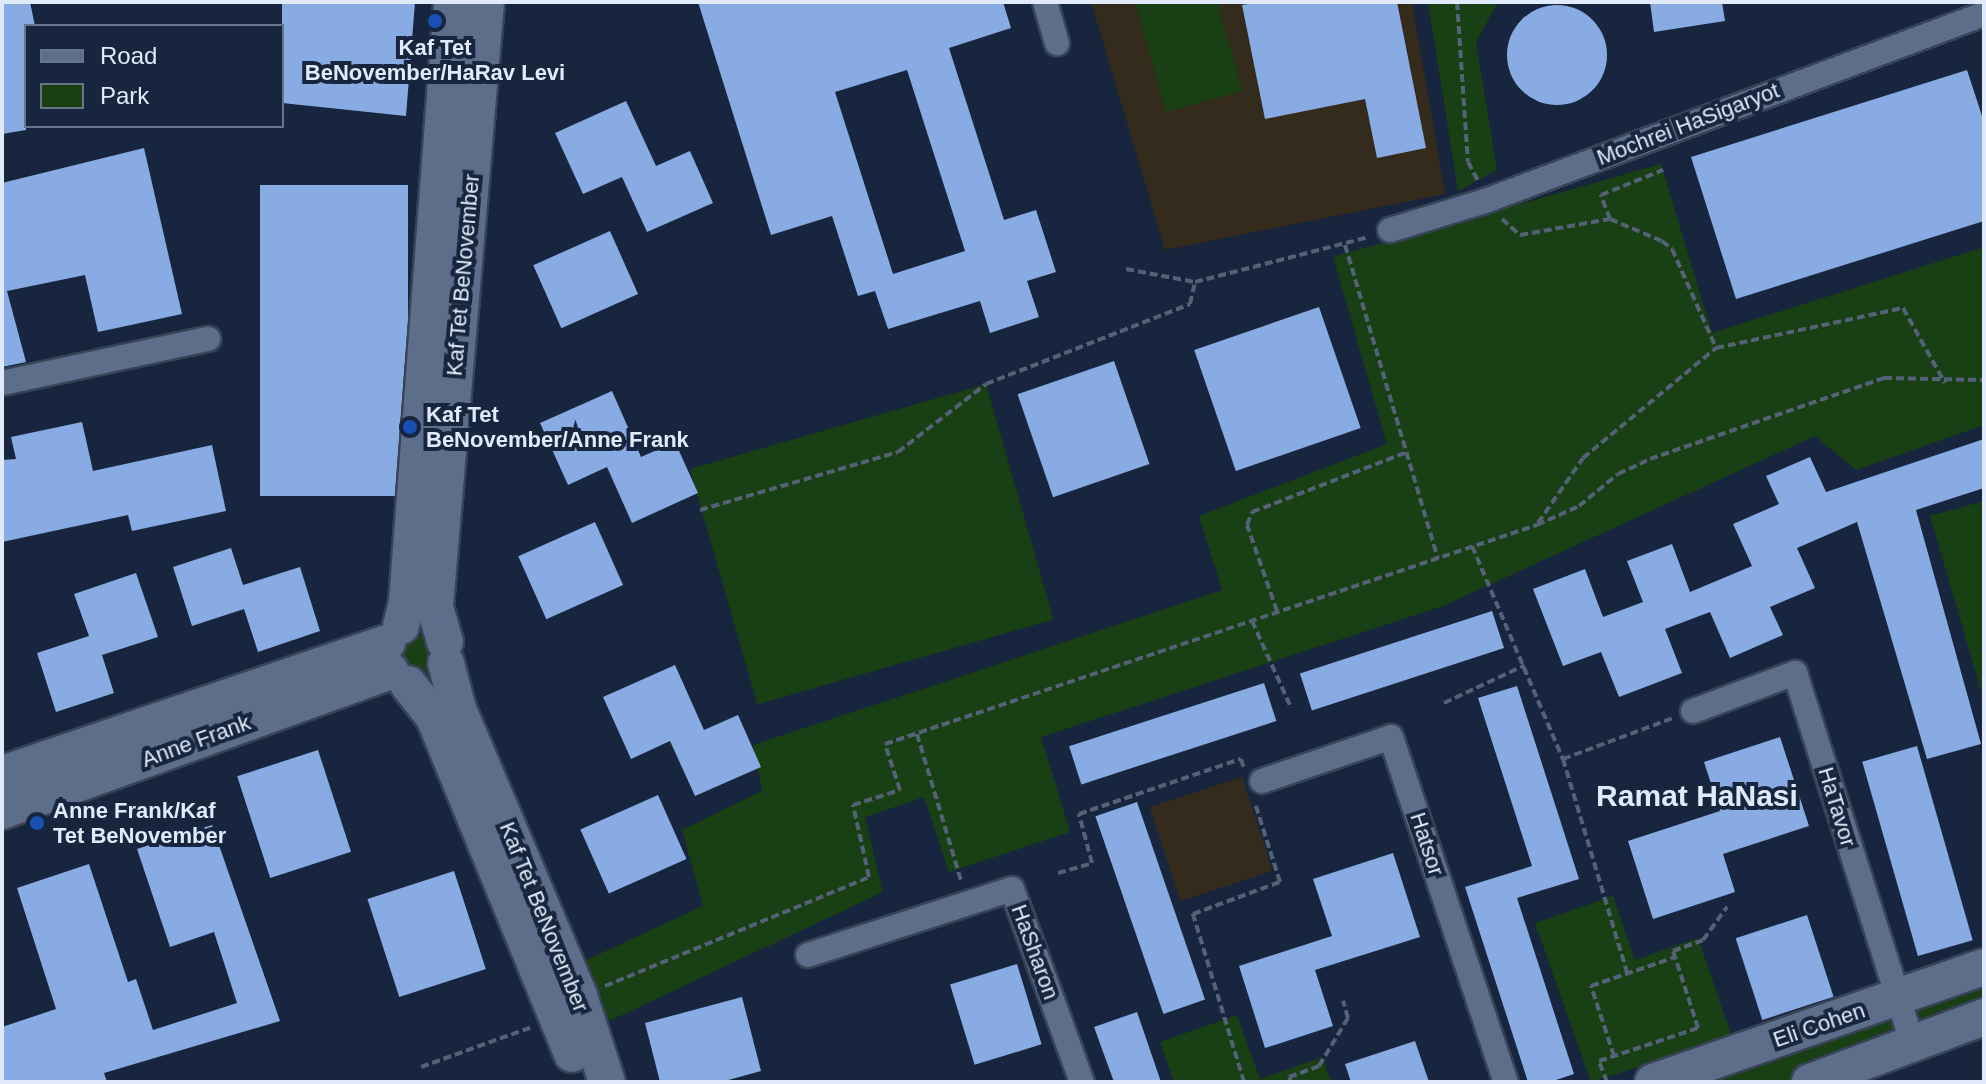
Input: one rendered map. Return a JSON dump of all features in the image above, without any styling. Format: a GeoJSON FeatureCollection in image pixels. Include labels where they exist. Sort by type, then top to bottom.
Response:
{"type":"FeatureCollection","features":[{"type":"Feature","properties":{"kind":"street","name":"Kaf Tet BeNovember"},"geometry":{"type":"LineString","coordinates":[[452,2],[407,602],[397,656],[434,717],[559,1017],[581,1082]]}},
{"type":"Feature","properties":{"kind":"street","name":"Kaf Tet BeNovember"},"geometry":{"type":"LineString","coordinates":[[486,2],[435,606],[458,709],[579,996],[607,1082]]}},
{"type":"Feature","properties":{"kind":"street"},"geometry":{"type":"LineString","coordinates":[[1045,2],[1057,43]]}},
{"type":"Feature","properties":{"kind":"street","name":"Mochrei HaSigaryot"},"geometry":{"type":"LineString","coordinates":[[1390,230],[1488,200],[1984,14]]}},
{"type":"Feature","properties":{"kind":"street"},"geometry":{"type":"LineString","coordinates":[[2,383],[208,339]]}},
{"type":"Feature","properties":{"kind":"street"},"geometry":{"type":"LineString","coordinates":[[424,623],[446,652],[433,680],[397,656],[424,623]]}},
{"type":"Feature","properties":{"kind":"street","name":"Anne Frank"},"geometry":{"type":"LineString","coordinates":[[2,774],[397,656]]}},
{"type":"Feature","properties":{"kind":"street","name":"Anne Frank"},"geometry":{"type":"LineString","coordinates":[[2,811],[397,656]]}},
{"type":"Feature","properties":{"kind":"street","name":"HaTavor"},"geometry":{"type":"LineString","coordinates":[[1693,711],[1795,673],[1913,1045]]}},
{"type":"Feature","properties":{"kind":"street","name":"Hatsor"},"geometry":{"type":"LineString","coordinates":[[1254,784],[1391,737],[1506,1082]]}},
{"type":"Feature","properties":{"kind":"street","name":"HaSharon"},"geometry":{"type":"LineString","coordinates":[[808,955],[1012,889],[1082,1082]]}},
{"type":"Feature","properties":{"kind":"street","name":"Eli Cohen"},"geometry":{"type":"LineString","coordinates":[[1653,1082],[1984,967]]}},
{"type":"Feature","properties":{"kind":"street"},"geometry":{"type":"LineString","coordinates":[[1810,1082],[1984,1017]]}},
{"type":"Feature","properties":{"kind":"path"},"geometry":{"type":"LineString","coordinates":[[1457,2],[1468,162],[1488,200],[1520,235],[1610,219],[1637,227],[1672,249],[1716,348]]}},
{"type":"Feature","properties":{"kind":"path"},"geometry":{"type":"LineString","coordinates":[[1610,219],[1601,195],[1663,170]]}},
{"type":"Feature","properties":{"kind":"path"},"geometry":{"type":"LineString","coordinates":[[1126,269],[1195,282],[1345,245],[1390,230]]}},
{"type":"Feature","properties":{"kind":"path"},"geometry":{"type":"LineString","coordinates":[[1345,245],[1438,558]]}},
{"type":"Feature","properties":{"kind":"path"},"geometry":{"type":"LineString","coordinates":[[700,510],[898,452],[986,384],[1190,304],[1195,282]]}},
{"type":"Feature","properties":{"kind":"path"},"geometry":{"type":"LineString","coordinates":[[1537,525],[1583,458],[1716,348],[1903,308],[1945,383]]}},
{"type":"Feature","properties":{"kind":"path"},"geometry":{"type":"LineString","coordinates":[[579,996],[869,877],[853,805],[900,790],[885,744],[1537,525],[1579,506],[1618,474],[1650,459],[1884,378],[1945,383],[1984,380]]}},
{"type":"Feature","properties":{"kind":"path"},"geometry":{"type":"LineString","coordinates":[[1277,612],[1247,525],[1252,512],[1405,453]]}},
{"type":"Feature","properties":{"kind":"path"},"geometry":{"type":"LineString","coordinates":[[1472,546],[1563,759],[1627,973]]}},
{"type":"Feature","properties":{"kind":"path"},"geometry":{"type":"LineString","coordinates":[[1252,621],[1290,705]]}},
{"type":"Feature","properties":{"kind":"path"},"geometry":{"type":"LineString","coordinates":[[1444,703],[1525,665]]}},
{"type":"Feature","properties":{"kind":"path"},"geometry":{"type":"LineString","coordinates":[[1563,759],[1693,711]]}},
{"type":"Feature","properties":{"kind":"path"},"geometry":{"type":"LineString","coordinates":[[917,734],[968,903]]}},
{"type":"Feature","properties":{"kind":"path"},"geometry":{"type":"LineString","coordinates":[[1058,873],[1092,863],[1079,814],[1241,759],[1254,784],[1280,882],[1193,914],[1244,1082]]}},
{"type":"Feature","properties":{"kind":"path"},"geometry":{"type":"LineString","coordinates":[[1607,1082],[1599,1061],[1698,1028],[1673,951],[1703,940],[1727,907]]}},
{"type":"Feature","properties":{"kind":"path"},"geometry":{"type":"LineString","coordinates":[[1614,1056],[1591,986],[1675,957]]}},
{"type":"Feature","properties":{"kind":"path"},"geometry":{"type":"LineString","coordinates":[[1291,1082],[1289,1077],[1319,1066],[1348,1018],[1343,1001]]}},
{"type":"Feature","properties":{"kind":"path"},"geometry":{"type":"LineString","coordinates":[[421,1067],[534,1026]]}},
{"type":"Feature","properties":{"kind":"shaded area"},"geometry":{"type":"Polygon","coordinates":[[[1091,2],[1412,2],[1445,194],[1165,250],[1091,2]]]}},
{"type":"Feature","properties":{"kind":"shaded area"},"geometry":{"type":"Polygon","coordinates":[[[1242,777],[1273,871],[1180,901],[1150,807],[1242,777]]]}},
{"type":"Feature","properties":{"kind":"green space"},"geometry":{"type":"Polygon","coordinates":[[[1135,2],[1217,2],[1243,91],[1166,112],[1135,2]]]}},
{"type":"Feature","properties":{"kind":"green space"},"geometry":{"type":"Polygon","coordinates":[[[1428,2],[1498,2],[1476,42],[1497,170],[1458,191],[1428,2]]]}},
{"type":"Feature","properties":{"kind":"green space"},"geometry":{"type":"Polygon","coordinates":[[[1661,164],[1712,333],[1984,247],[1984,425],[1856,470],[1815,436],[1443,606],[1041,737],[1070,832],[949,872],[924,797],[865,817],[883,892],[603,1024],[582,962],[703,906],[682,830],[762,791],[753,745],[1222,590],[1199,516],[1387,444],[1333,257],[1661,164]]]}},
{"type":"Feature","properties":{"kind":"green space"},"geometry":{"type":"Polygon","coordinates":[[[986,384],[1054,620],[757,704],[690,469],[986,384]]]}},
{"type":"Feature","properties":{"kind":"green space"},"geometry":{"type":"Polygon","coordinates":[[[1984,501],[1984,690],[1981,691],[1930,516],[1984,501]]]}},
{"type":"Feature","properties":{"kind":"green space"},"geometry":{"type":"Polygon","coordinates":[[[417,635],[431,641],[437,655],[431,669],[417,675],[403,669],[397,655],[403,641],[417,635]]]}},
{"type":"Feature","properties":{"kind":"green space"},"geometry":{"type":"Polygon","coordinates":[[[1613,896],[1635,960],[1698,938],[1732,1037],[1591,1082],[1535,923],[1613,896]]]}},
{"type":"Feature","properties":{"kind":"green space"},"geometry":{"type":"Polygon","coordinates":[[[1984,967],[1984,1017],[1810,1082],[1653,1082],[1984,967]]]}},
{"type":"Feature","properties":{"kind":"green space"},"geometry":{"type":"Polygon","coordinates":[[[1237,1015],[1260,1079],[1323,1057],[1331,1082],[1174,1082],[1160,1042],[1237,1015]]]}},
{"type":"Feature","properties":{"kind":"building"},"geometry":{"type":"Polygon","coordinates":[[[2,2],[30,2],[35,24],[24,24],[26,130],[2,134],[2,2]]]}},
{"type":"Feature","properties":{"kind":"building"},"geometry":{"type":"Polygon","coordinates":[[[282,2],[415,2],[406,116],[284,103],[282,2]]]}},
{"type":"Feature","properties":{"kind":"building"},"geometry":{"type":"Polygon","coordinates":[[[698,2],[1003,2],[1011,28],[949,48],[1004,220],[1036,210],[1056,272],[1027,281],[1039,317],[990,333],[980,301],[888,329],[875,291],[858,296],[832,216],[771,235],[698,2]],[[907,70],[835,92],[893,274],[965,251],[907,70]]]}},
{"type":"Feature","properties":{"kind":"building"},"geometry":{"type":"Polygon","coordinates":[[[1260,2],[1397,2],[1426,148],[1377,158],[1365,99],[1265,119],[1242,5],[1260,2]]]}},
{"type":"Feature","properties":{"kind":"building"},"geometry":{"type":"Polygon","coordinates":[[[1650,2],[1722,2],[1725,21],[1654,32],[1650,2]]]}},
{"type":"Feature","properties":{"kind":"building"},"geometry":{"type":"Polygon","coordinates":[[[1547,5],[1567,5],[1593,19],[1604,36],[1607,55],[1604,74],[1593,91],[1567,105],[1547,105],[1529,97],[1515,83],[1507,65],[1507,45],[1515,27],[1529,13],[1547,5]]]}},
{"type":"Feature","properties":{"kind":"building"},"geometry":{"type":"Polygon","coordinates":[[[1967,70],[1984,122],[1984,221],[1736,299],[1691,157],[1967,70]]]}},
{"type":"Feature","properties":{"kind":"building"},"geometry":{"type":"Polygon","coordinates":[[[626,101],[656,166],[690,151],[713,203],[647,232],[622,177],[583,194],[555,133],[626,101]]]}},
{"type":"Feature","properties":{"kind":"building"},"geometry":{"type":"Polygon","coordinates":[[[144,148],[182,314],[98,332],[85,275],[7,291],[26,362],[2,367],[2,183],[144,148]]]}},
{"type":"Feature","properties":{"kind":"building"},"geometry":{"type":"Polygon","coordinates":[[[260,185],[408,185],[408,496],[260,496],[260,185]]]}},
{"type":"Feature","properties":{"kind":"building"},"geometry":{"type":"Polygon","coordinates":[[[610,231],[638,294],[561,328],[533,265],[610,231]]]}},
{"type":"Feature","properties":{"kind":"building"},"geometry":{"type":"Polygon","coordinates":[[[1319,307],[1361,428],[1236,471],[1194,350],[1319,307]]]}},
{"type":"Feature","properties":{"kind":"building"},"geometry":{"type":"Polygon","coordinates":[[[1114,361],[1149,464],[1053,497],[1018,394],[1114,361]]]}},
{"type":"Feature","properties":{"kind":"building"},"geometry":{"type":"Polygon","coordinates":[[[612,391],[641,457],[675,442],[698,493],[632,523],[607,467],[568,485],[540,423],[612,391]]]}},
{"type":"Feature","properties":{"kind":"building"},"geometry":{"type":"Polygon","coordinates":[[[82,422],[93,471],[212,445],[226,511],[132,531],[128,515],[2,542],[2,460],[16,459],[11,437],[82,422]]]}},
{"type":"Feature","properties":{"kind":"building"},"geometry":{"type":"Polygon","coordinates":[[[1984,439],[1984,488],[1916,510],[1981,744],[1927,759],[1857,522],[1797,548],[1815,588],[1770,607],[1783,635],[1730,658],[1710,612],[1665,629],[1682,673],[1619,697],[1601,652],[1563,666],[1533,589],[1585,569],[1603,617],[1643,602],[1627,561],[1672,544],[1690,592],[1752,566],[1733,524],[1779,504],[1766,476],[1810,457],[1826,492],[1984,439]]]}},
{"type":"Feature","properties":{"kind":"building"},"geometry":{"type":"Polygon","coordinates":[[[595,522],[623,585],[546,619],[518,556],[595,522]]]}},
{"type":"Feature","properties":{"kind":"building"},"geometry":{"type":"Polygon","coordinates":[[[231,548],[243,585],[300,567],[320,631],[258,652],[244,609],[192,626],[173,567],[231,548]]]}},
{"type":"Feature","properties":{"kind":"building"},"geometry":{"type":"Polygon","coordinates":[[[136,573],[158,637],[102,655],[114,693],[56,712],[37,653],[89,636],[74,594],[136,573]]]}},
{"type":"Feature","properties":{"kind":"building"},"geometry":{"type":"Polygon","coordinates":[[[1492,611],[1504,648],[1312,711],[1300,673],[1492,611]]]}},
{"type":"Feature","properties":{"kind":"building"},"geometry":{"type":"Polygon","coordinates":[[[675,665],[704,730],[738,715],[761,767],[695,796],[670,741],[631,759],[603,697],[675,665]]]}},
{"type":"Feature","properties":{"kind":"building"},"geometry":{"type":"Polygon","coordinates":[[[1264,683],[1276,721],[1081,784],[1069,746],[1264,683]]]}},
{"type":"Feature","properties":{"kind":"building"},"geometry":{"type":"Polygon","coordinates":[[[1517,686],[1579,879],[1517,898],[1574,1074],[1550,1082],[1528,1082],[1465,887],[1532,866],[1478,698],[1517,686]]]}},
{"type":"Feature","properties":{"kind":"building"},"geometry":{"type":"Polygon","coordinates":[[[1780,737],[1809,826],[1723,854],[1735,892],[1653,919],[1628,841],[1720,811],[1704,762],[1780,737]]]}},
{"type":"Feature","properties":{"kind":"building"},"geometry":{"type":"Polygon","coordinates":[[[1917,746],[1973,940],[1918,956],[1862,762],[1917,746]]]}},
{"type":"Feature","properties":{"kind":"building"},"geometry":{"type":"Polygon","coordinates":[[[318,750],[351,852],[270,878],[237,776],[318,750]]]}},
{"type":"Feature","properties":{"kind":"building"},"geometry":{"type":"Polygon","coordinates":[[[658,795],[686,859],[609,894],[580,830],[658,795]]]}},
{"type":"Feature","properties":{"kind":"building"},"geometry":{"type":"Polygon","coordinates":[[[1137,802],[1205,1000],[1163,1014],[1095,816],[1137,802]]]}},
{"type":"Feature","properties":{"kind":"building"},"geometry":{"type":"Polygon","coordinates":[[[212,825],[280,1021],[104,1073],[107,1082],[2,1082],[2,1027],[56,1009],[17,888],[89,864],[128,982],[136,979],[153,1030],[237,1003],[214,932],[170,947],[137,849],[212,825]]]}},
{"type":"Feature","properties":{"kind":"building"},"geometry":{"type":"Polygon","coordinates":[[[1393,853],[1420,937],[1315,970],[1333,1026],[1265,1048],[1239,966],[1332,936],[1313,879],[1393,853]]]}},
{"type":"Feature","properties":{"kind":"building"},"geometry":{"type":"Polygon","coordinates":[[[454,871],[486,969],[399,997],[367,899],[454,871]]]}},
{"type":"Feature","properties":{"kind":"building"},"geometry":{"type":"Polygon","coordinates":[[[1807,915],[1834,997],[1762,1020],[1736,938],[1807,915]]]}},
{"type":"Feature","properties":{"kind":"building"},"geometry":{"type":"Polygon","coordinates":[[[1017,964],[1042,1044],[975,1065],[950,984],[1017,964]]]}},
{"type":"Feature","properties":{"kind":"building"},"geometry":{"type":"Polygon","coordinates":[[[742,997],[761,1071],[721,1082],[660,1082],[645,1023],[742,997]]]}},
{"type":"Feature","properties":{"kind":"building"},"geometry":{"type":"Polygon","coordinates":[[[1137,1012],[1161,1082],[1114,1082],[1094,1027],[1137,1012]]]}},
{"type":"Feature","properties":{"kind":"building"},"geometry":{"type":"Polygon","coordinates":[[[1415,1041],[1429,1082],[1351,1082],[1345,1064],[1415,1041]]]}},
{"type":"Feature","properties":{"kind":"place","name":"Kaf Tet BeNovember/HaRav Levi"},"geometry":{"type":"Point","coordinates":[435,21]}},
{"type":"Feature","properties":{"kind":"place","name":"Kaf Tet BeNovember/Anne Frank"},"geometry":{"type":"Point","coordinates":[410,427]}},
{"type":"Feature","properties":{"kind":"place","name":"Anne Frank/Kaf Tet BeNovember"},"geometry":{"type":"Point","coordinates":[37,823]}},
{"type":"Feature","properties":{"kind":"district","name":"Ramat HaNasi"},"geometry":{"type":"Point","coordinates":[1697,796]}}]}
